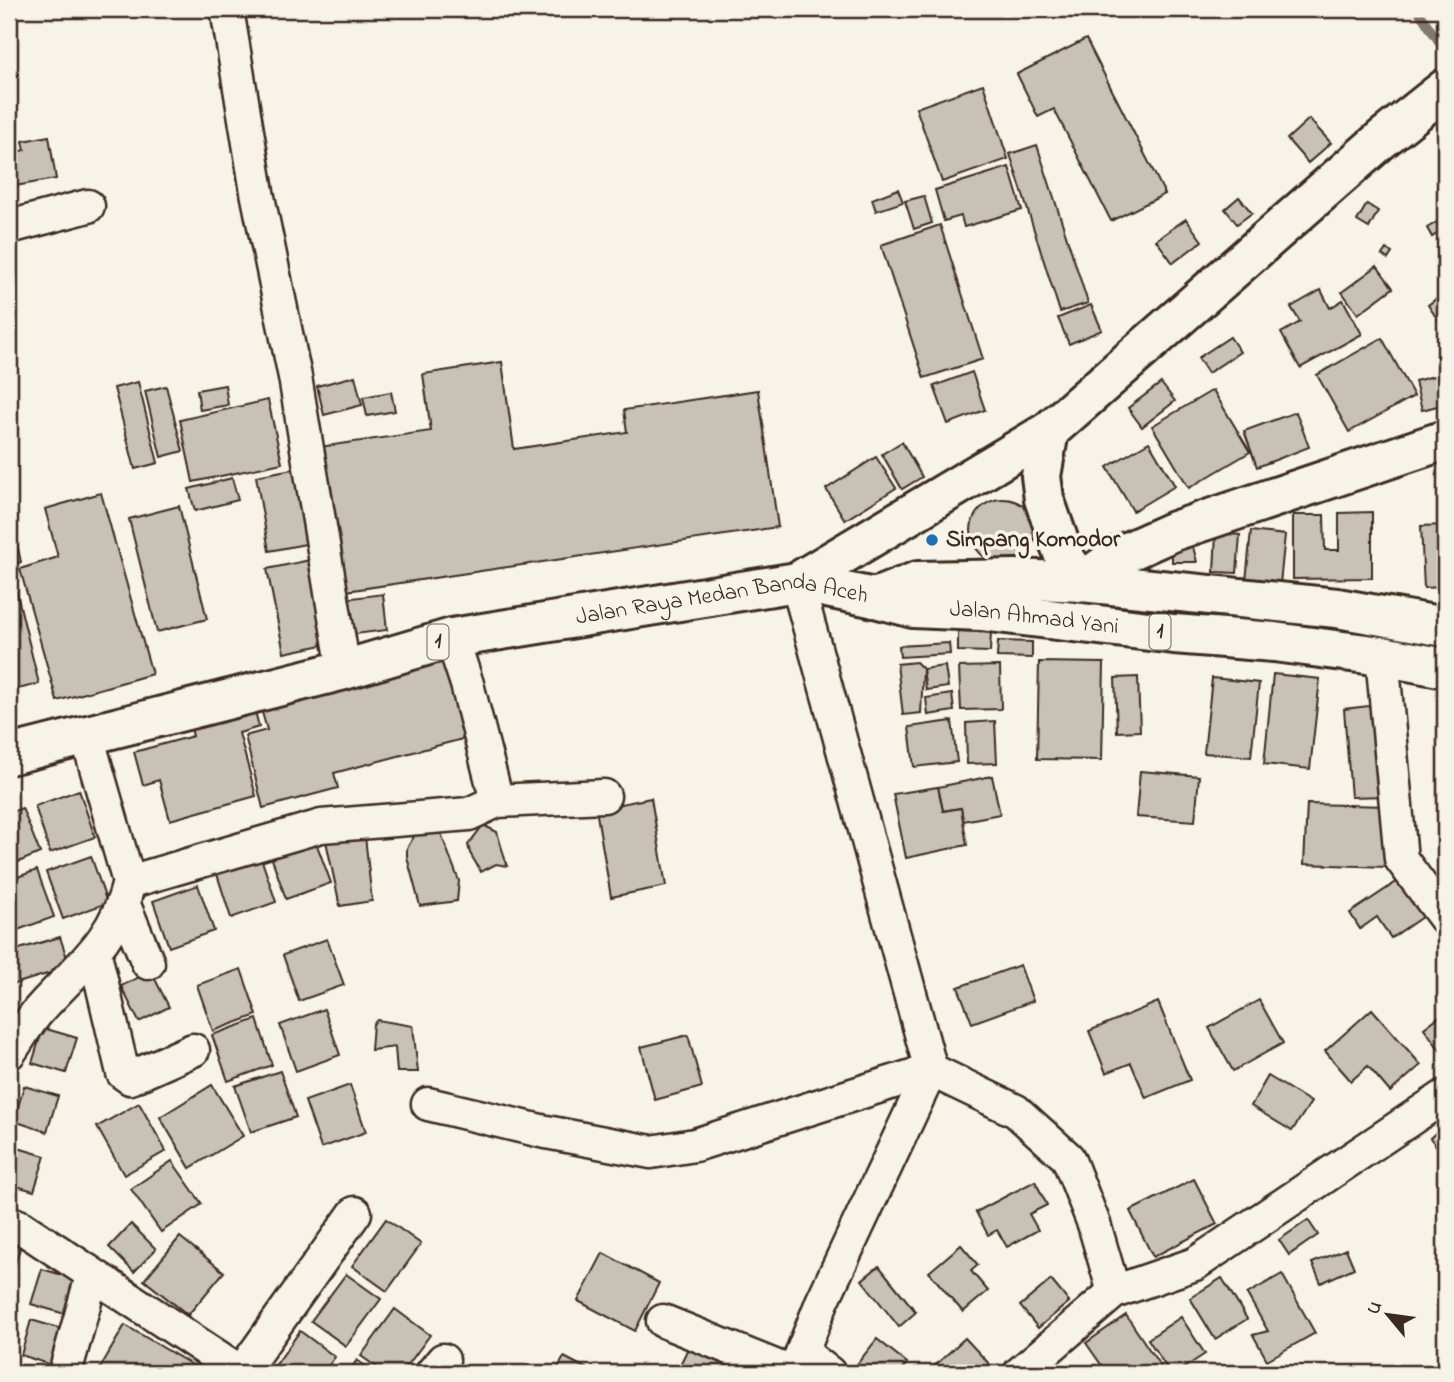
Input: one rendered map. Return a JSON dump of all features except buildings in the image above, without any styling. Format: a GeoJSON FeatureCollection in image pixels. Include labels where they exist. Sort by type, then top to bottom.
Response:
{"type":"FeatureCollection","features":[{"type":"Feature","properties":{"kind":"main road"},"geometry":{"type":"LineString","coordinates":[[797,582],[1049,431],[1382,139],[1445,89]]}},
{"type":"Feature","properties":{"kind":"main road"},"geometry":{"type":"LineString","coordinates":[[1049,431],[1041,476],[1044,499],[1065,559],[1082,582],[1118,556],[1174,531],[1445,440]]}},
{"type":"Feature","properties":{"kind":"main road","name":"Jalan Raya Medan Banda Aceh"},"geometry":{"type":"LineString","coordinates":[[9,755],[344,670],[452,638],[797,582],[875,598],[918,581],[1015,579],[1082,582],[1337,608],[1445,627]]}},
{"type":"Feature","properties":{"kind":"main road","name":"Jalan Ahmad Yani"},"geometry":{"type":"LineString","coordinates":[[875,598],[913,608],[981,611],[1382,656],[1445,668]]}},
{"type":"Feature","properties":{"kind":"street"},"geometry":{"type":"LineString","coordinates":[[227,9],[257,192],[295,377],[344,670]]}},
{"type":"Feature","properties":{"kind":"street"},"geometry":{"type":"LineString","coordinates":[[9,227],[88,206]]}},
{"type":"Feature","properties":{"kind":"street"},"geometry":{"type":"LineString","coordinates":[[796,1366],[822,1302],[931,1070],[797,582]]}},
{"type":"Feature","properties":{"kind":"street"},"geometry":{"type":"LineString","coordinates":[[452,638],[467,684],[497,801]]}},
{"type":"Feature","properties":{"kind":"street"},"geometry":{"type":"LineString","coordinates":[[1382,656],[1401,859],[1445,918]]}},
{"type":"Feature","properties":{"kind":"street"},"geometry":{"type":"LineString","coordinates":[[87,736],[127,894],[148,963]]}},
{"type":"Feature","properties":{"kind":"street"},"geometry":{"type":"LineString","coordinates":[[9,1053],[38,1011],[95,954],[127,894],[321,826],[469,814],[497,801],[604,796]]}},
{"type":"Feature","properties":{"kind":"street"},"geometry":{"type":"LineString","coordinates":[[95,954],[123,1073],[130,1078],[193,1050]]}},
{"type":"Feature","properties":{"kind":"street"},"geometry":{"type":"LineString","coordinates":[[9,1020],[38,1011]]}},
{"type":"Feature","properties":{"kind":"street"},"geometry":{"type":"LineString","coordinates":[[428,1104],[541,1131],[651,1152],[695,1145],[931,1070],[1016,1111],[1068,1158],[1094,1224],[1114,1292]]}},
{"type":"Feature","properties":{"kind":"street"},"geometry":{"type":"LineString","coordinates":[[1020,1373],[1114,1292],[1195,1264],[1445,1096]]}},
{"type":"Feature","properties":{"kind":"street"},"geometry":{"type":"LineString","coordinates":[[9,1222],[21,1227],[242,1373],[355,1213]]}},
{"type":"Feature","properties":{"kind":"street"},"geometry":{"type":"LineString","coordinates":[[65,1373],[92,1276]]}},
{"type":"Feature","properties":{"kind":"street"},"geometry":{"type":"LineString","coordinates":[[663,1321],[796,1366],[829,1373]]}},
{"type":"Feature","properties":{"kind":"waterway"},"geometry":{"type":"LineString","coordinates":[[1417,9],[1441,45]]}},
{"type":"Feature","properties":{"kind":"place","name":"Simpang Komodor"},"geometry":{"type":"Point","coordinates":[932,540]}}]}
